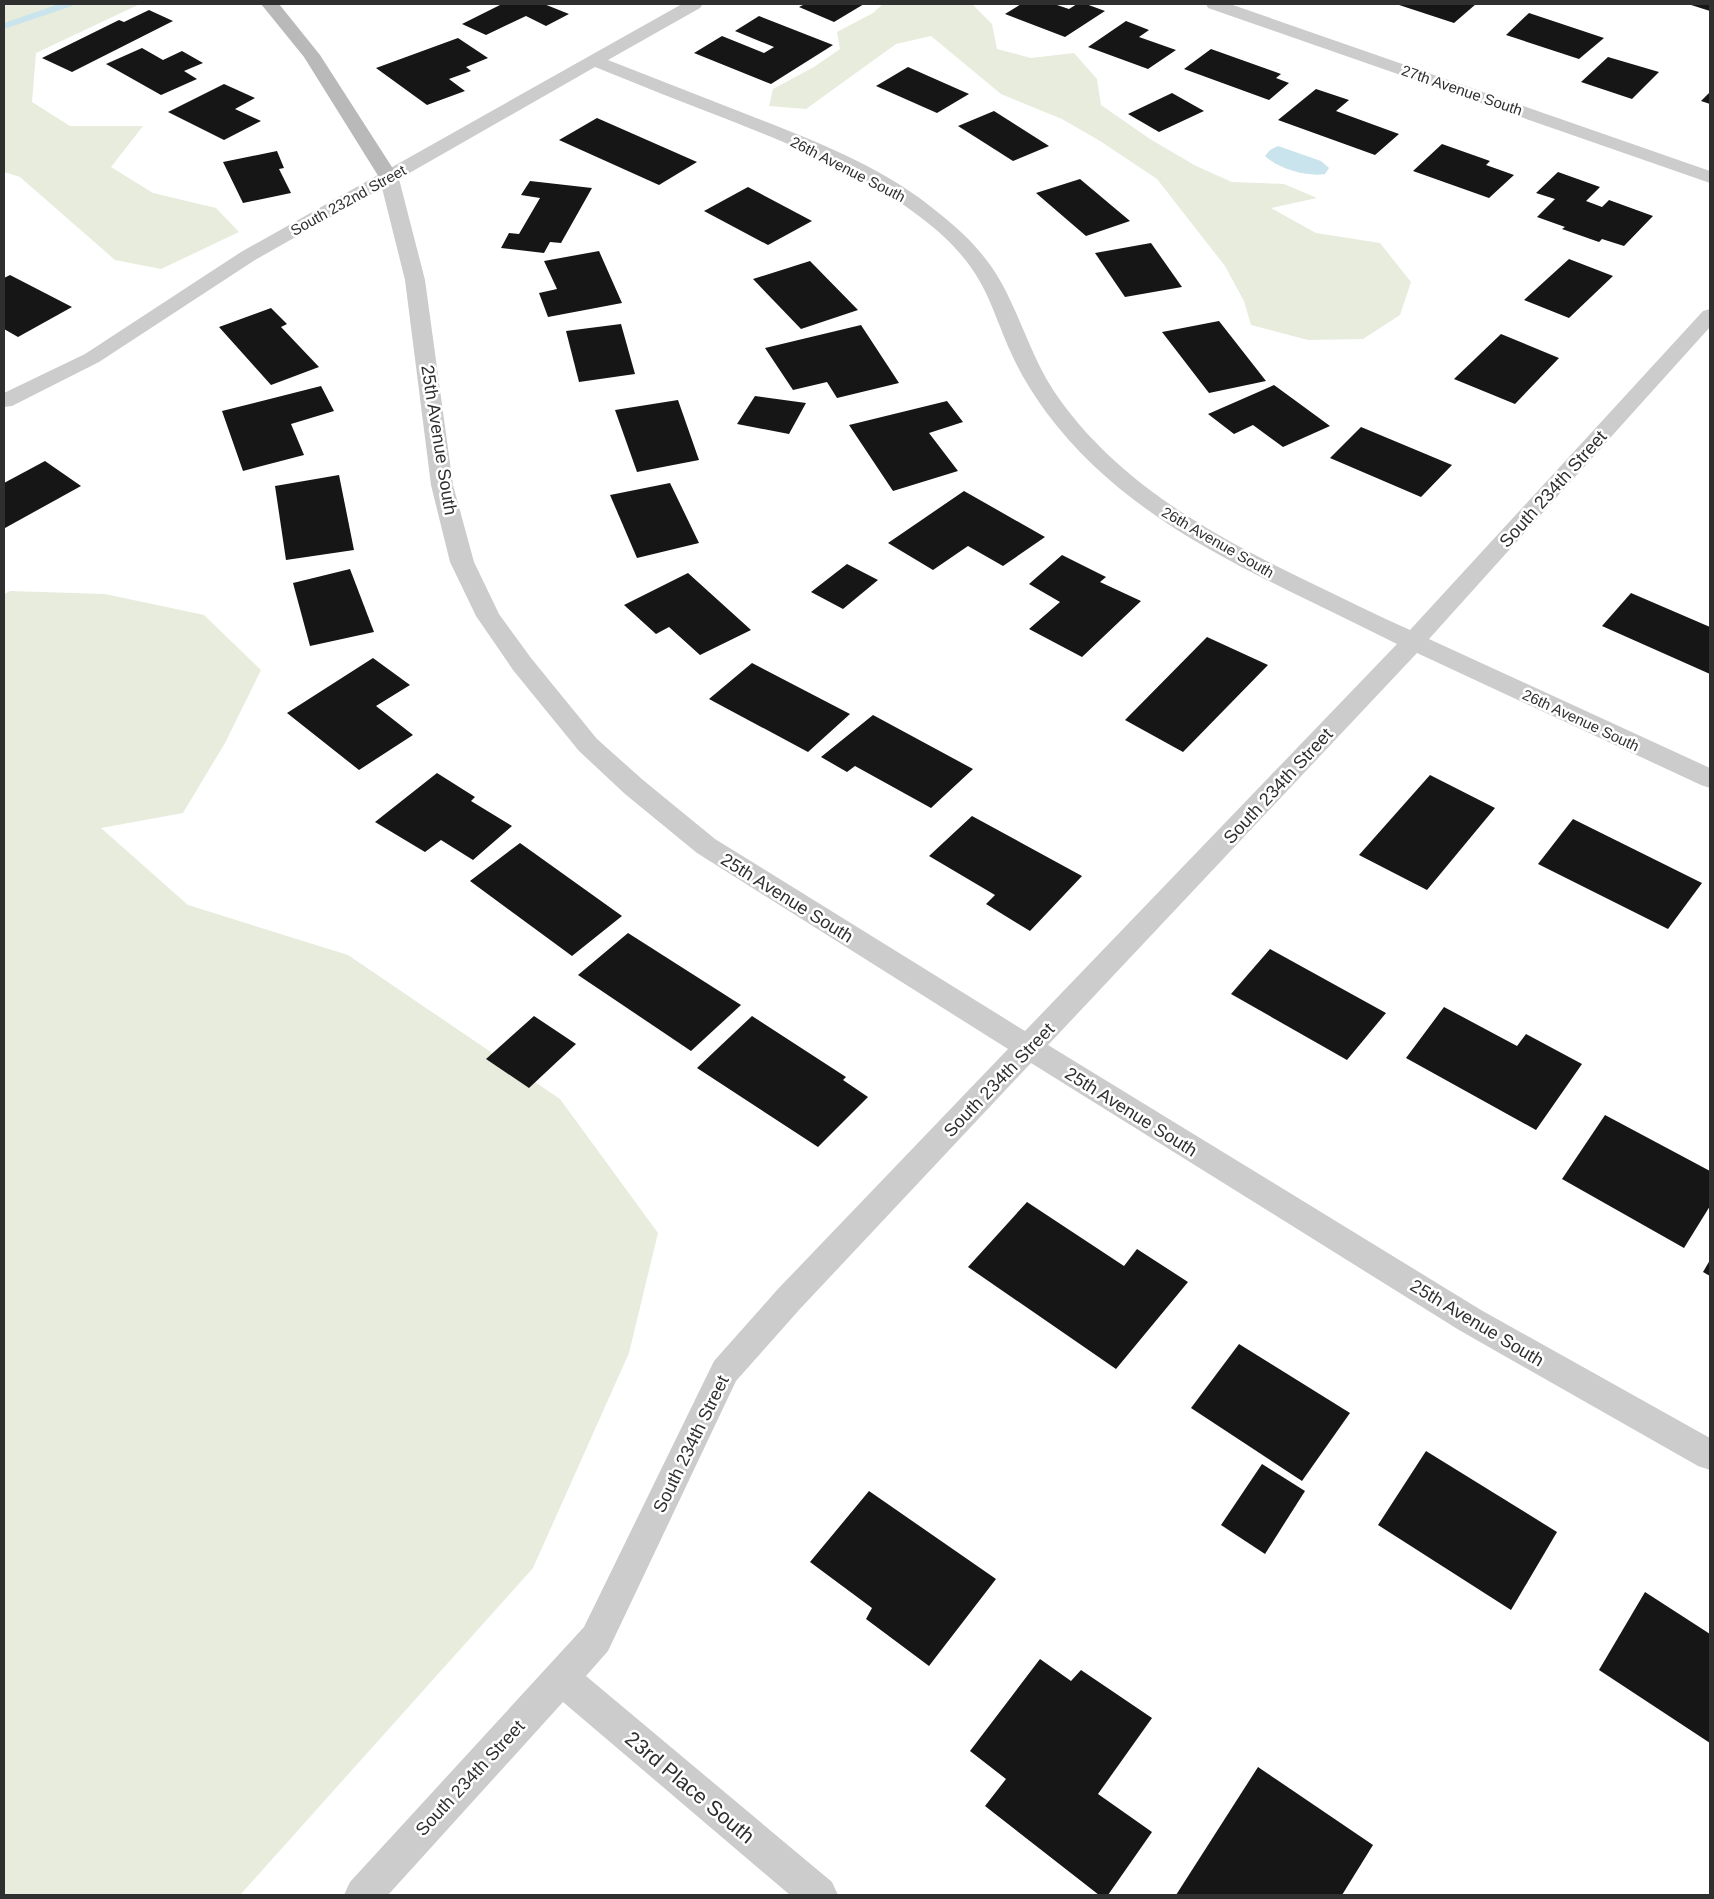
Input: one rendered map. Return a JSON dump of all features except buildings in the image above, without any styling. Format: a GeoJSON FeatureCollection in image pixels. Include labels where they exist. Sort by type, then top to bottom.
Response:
{"type":"FeatureCollection","features":[{"type":"Feature","properties":{"kind":"street","name":"25th Avenue South"},"geometry":{"type":"LineString","coordinates":[[270,4],[311,55],[389,178],[415,280],[442,485],[462,562],[488,616],[522,664],[588,744],[634,787],[706,846],[1029,1049],[1470,1320],[1710,1455]]}},
{"type":"Feature","properties":{"kind":"street","name":"South 232nd Street"},"geometry":{"type":"LineString","coordinates":[[4,401],[92,358],[248,256],[694,4]]}},
{"type":"Feature","properties":{"kind":"street","name":"27th Avenue South"},"geometry":{"type":"LineString","coordinates":[[1214,4],[1710,177]]}},
{"type":"Feature","properties":{"kind":"street","name":"26th Avenue South"},"geometry":{"type":"LineString","coordinates":[[593,60],[770,130],[854,168],[915,204],[957,238],[981,267],[999,298],[1028,365],[1052,404],[1089,449],[1156,507],[1192,531],[1243,559],[1414,641],[1710,779]]}},
{"type":"Feature","properties":{"kind":"street","name":"South 234th Street"},"geometry":{"type":"LineString","coordinates":[[363,1895],[596,1639],[725,1371],[788,1300],[1029,1049],[1414,641],[1710,315]]}},
{"type":"Feature","properties":{"kind":"street","name":"23rd Place South"},"geometry":{"type":"LineString","coordinates":[[562,1678],[819,1895]]}},
{"type":"Feature","properties":{"kind":"shaded area"},"geometry":{"type":"Polygon","coordinates":[[[4,4],[140,4],[36,53],[32,102],[70,126],[143,126],[111,167],[153,193],[216,208],[239,232],[161,269],[115,260],[20,177],[4,172],[4,4]]]}},
{"type":"Feature","properties":{"kind":"shaded area"},"geometry":{"type":"Polygon","coordinates":[[[883,4],[972,4],[992,24],[997,49],[1031,58],[1074,53],[1097,79],[1101,105],[1150,139],[1196,166],[1232,182],[1284,184],[1317,198],[1271,208],[1316,233],[1380,243],[1411,282],[1400,315],[1363,339],[1308,340],[1251,325],[1244,301],[1225,266],[1157,179],[1100,141],[1062,119],[1001,94],[931,36],[896,44],[806,109],[769,106],[773,89],[814,67],[840,49],[837,32],[873,13],[883,4]]]}},
{"type":"Feature","properties":{"kind":"shaded area"},"geometry":{"type":"Polygon","coordinates":[[[10,591],[105,594],[204,615],[261,670],[225,743],[183,813],[101,828],[188,905],[348,955],[560,1099],[658,1233],[629,1353],[533,1568],[240,1895],[4,1895],[4,594],[10,591]]]}},
{"type":"Feature","properties":{"kind":"water"},"geometry":{"type":"Polygon","coordinates":[[[1278,146],[1321,161],[1329,168],[1325,174],[1318,175],[1293,171],[1278,165],[1265,156],[1270,150],[1278,146]]]}},
{"type":"Feature","properties":{"kind":"waterway"},"geometry":{"type":"LineString","coordinates":[[4,26],[68,4]]}}]}
